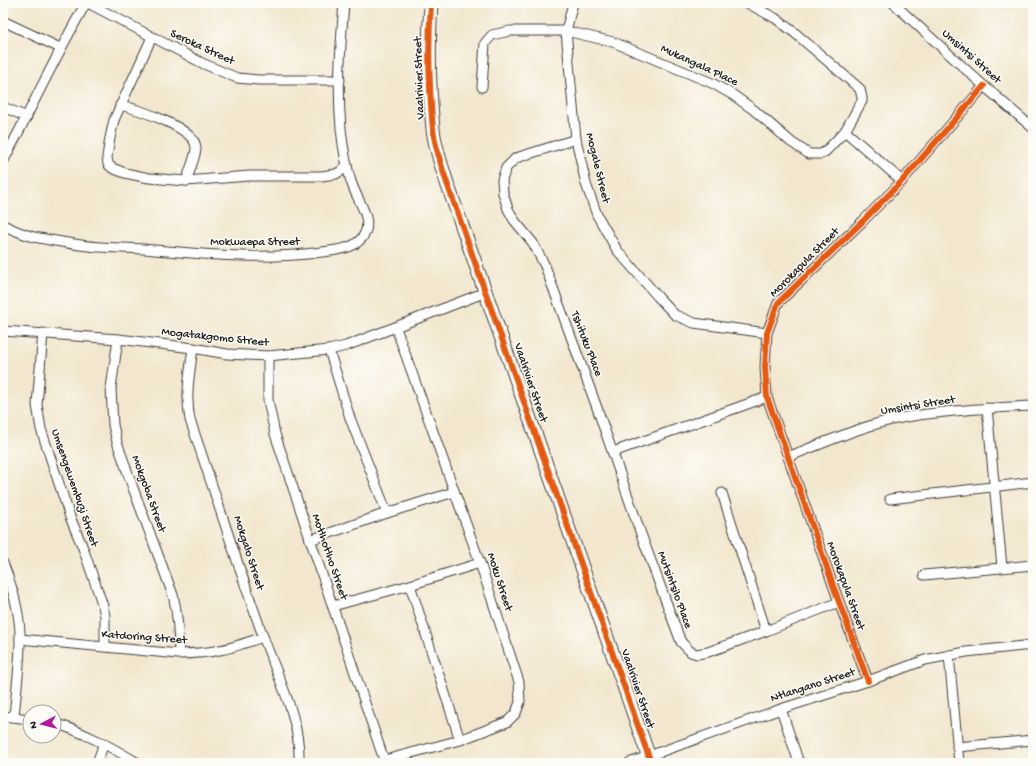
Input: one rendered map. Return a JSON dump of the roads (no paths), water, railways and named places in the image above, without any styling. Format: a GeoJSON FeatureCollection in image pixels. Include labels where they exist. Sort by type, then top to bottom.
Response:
{"type":"FeatureCollection","features":[{"type":"Feature","properties":{"kind":"street","name":"Seroka Street"},"geometry":{"type":"LineString","coordinates":[[87,3],[204,64],[237,78],[265,80],[340,80]]}},
{"type":"Feature","properties":{"kind":"street"},"geometry":{"type":"LineString","coordinates":[[3,162],[27,117],[60,48],[87,3]]}},
{"type":"Feature","properties":{"kind":"street","name":"Mokwaepa Street"},"geometry":{"type":"LineString","coordinates":[[3,225],[32,236],[99,247],[237,257],[276,257],[343,249],[361,240],[365,234],[367,226],[365,216],[352,185],[343,148],[340,125],[340,80],[344,3]]}},
{"type":"Feature","properties":{"kind":"street","name":"Vaalrivier Street"},"geometry":{"type":"LineString","coordinates":[[431,3],[429,28],[430,69],[433,129],[436,147],[447,183],[650,759]]}},
{"type":"Feature","properties":{"kind":"street","name":"Mogale Street"},"geometry":{"type":"LineString","coordinates":[[573,3],[566,31],[576,139],[586,184],[597,215],[617,250],[675,315],[694,323],[767,333]]}},
{"type":"Feature","properties":{"kind":"street","name":"Mukangala Place"},"geometry":{"type":"LineString","coordinates":[[482,87],[485,43],[492,35],[510,31],[566,31],[613,42],[712,83],[733,94],[791,142],[809,154],[821,154],[826,151],[845,131],[860,106],[862,98],[860,89],[795,33],[774,18],[747,3]]}},
{"type":"Feature","properties":{"kind":"street","name":"Umsintsi Street"},"geometry":{"type":"LineString","coordinates":[[893,3],[984,86],[1033,128]]}},
{"type":"Feature","properties":{"kind":"street"},"geometry":{"type":"LineString","coordinates":[[3,21],[60,48]]}},
{"type":"Feature","properties":{"kind":"street"},"geometry":{"type":"LineString","coordinates":[[152,37],[114,120],[107,157],[109,166],[115,170],[149,178],[186,181],[249,176],[321,176],[336,174],[347,165]]}},
{"type":"Feature","properties":{"kind":"street","name":"Morokapula Street"},"geometry":{"type":"LineString","coordinates":[[868,681],[767,397],[765,367],[767,333],[778,303],[902,182],[984,86]]}},
{"type":"Feature","properties":{"kind":"street"},"geometry":{"type":"LineString","coordinates":[[120,105],[140,110],[158,117],[193,139],[197,149],[186,181]]}},
{"type":"Feature","properties":{"kind":"street"},"geometry":{"type":"LineString","coordinates":[[3,107],[27,117]]}},
{"type":"Feature","properties":{"kind":"street"},"geometry":{"type":"LineString","coordinates":[[845,131],[902,182]]}},
{"type":"Feature","properties":{"kind":"street","name":"Tshituku Place"},"geometry":{"type":"LineString","coordinates":[[576,139],[516,158],[506,168],[503,174],[502,186],[508,209],[514,220],[533,243],[545,266],[613,452]]}},
{"type":"Feature","properties":{"kind":"street","name":"Mogatakgomo Street"},"geometry":{"type":"LineString","coordinates":[[3,331],[118,339],[193,348],[227,354],[268,356],[330,350],[346,346],[486,292]]}},
{"type":"Feature","properties":{"kind":"street","name":"Moku Street"},"geometry":{"type":"LineString","coordinates":[[385,762],[460,740],[507,722],[516,713],[520,702],[519,682],[480,563],[396,328]]}},
{"type":"Feature","properties":{"kind":"street","name":"Umsengewembuzi Street"},"geometry":{"type":"LineString","coordinates":[[43,333],[37,405],[41,430],[70,517],[102,600],[105,616],[105,647]]}},
{"type":"Feature","properties":{"kind":"street","name":"Mokgoba Street"},"geometry":{"type":"LineString","coordinates":[[118,339],[111,388],[113,425],[117,442],[178,612],[180,632],[179,654]]}},
{"type":"Feature","properties":{"kind":"street","name":"Mokgalo Street"},"geometry":{"type":"LineString","coordinates":[[193,348],[187,391],[187,407],[190,420],[263,637],[288,700],[300,748],[299,763]]}},
{"type":"Feature","properties":{"kind":"street"},"geometry":{"type":"LineString","coordinates":[[330,350],[350,418],[387,513]]}},
{"type":"Feature","properties":{"kind":"street","name":"Motlhotlho Street"},"geometry":{"type":"LineString","coordinates":[[268,356],[268,400],[275,434],[385,762]]}},
{"type":"Feature","properties":{"kind":"street"},"geometry":{"type":"LineString","coordinates":[[613,452],[767,397]]}},
{"type":"Feature","properties":{"kind":"street","name":"Umsintsi Street"},"geometry":{"type":"LineString","coordinates":[[788,457],[850,433],[905,417],[987,408],[1033,406]]}},
{"type":"Feature","properties":{"kind":"street"},"geometry":{"type":"LineString","coordinates":[[987,408],[1002,567]]}},
{"type":"Feature","properties":{"kind":"street","name":"Mutsintsilo Place"},"geometry":{"type":"LineString","coordinates":[[613,452],[677,632],[681,642],[691,652],[698,654],[708,652],[839,602]]}},
{"type":"Feature","properties":{"kind":"street"},"geometry":{"type":"LineString","coordinates":[[890,499],[1033,482]]}},
{"type":"Feature","properties":{"kind":"street"},"geometry":{"type":"LineString","coordinates":[[310,540],[387,513],[454,492]]}},
{"type":"Feature","properties":{"kind":"street"},"geometry":{"type":"LineString","coordinates":[[722,494],[766,631]]}},
{"type":"Feature","properties":{"kind":"street"},"geometry":{"type":"LineString","coordinates":[[3,563],[10,581],[14,598],[20,639],[14,717]]}},
{"type":"Feature","properties":{"kind":"street"},"geometry":{"type":"LineString","coordinates":[[333,606],[410,585],[480,563]]}},
{"type":"Feature","properties":{"kind":"street"},"geometry":{"type":"LineString","coordinates":[[924,574],[1033,565]]}},
{"type":"Feature","properties":{"kind":"street"},"geometry":{"type":"LineString","coordinates":[[410,585],[460,740]]}},
{"type":"Feature","properties":{"kind":"street","name":"Katdoring Street"},"geometry":{"type":"LineString","coordinates":[[20,639],[179,654],[196,654],[219,652],[263,637]]}},
{"type":"Feature","properties":{"kind":"street","name":"Ntlangano Street"},"geometry":{"type":"LineString","coordinates":[[629,763],[650,759],[781,709],[868,681],[925,660],[989,649],[1033,645]]}},
{"type":"Feature","properties":{"kind":"street"},"geometry":{"type":"LineString","coordinates":[[949,655],[959,763]]}},
{"type":"Feature","properties":{"kind":"street"},"geometry":{"type":"LineString","coordinates":[[781,709],[799,763]]}},
{"type":"Feature","properties":{"kind":"street"},"geometry":{"type":"LineString","coordinates":[[3,716],[22,718]]}},
{"type":"Feature","properties":{"kind":"street"},"geometry":{"type":"LineString","coordinates":[[62,725],[104,743],[138,763]]}},
{"type":"Feature","properties":{"kind":"street"},"geometry":{"type":"LineString","coordinates":[[957,747],[1033,740]]}},
{"type":"Feature","properties":{"kind":"street"},"geometry":{"type":"LineString","coordinates":[[97,763],[104,743]]}}]}
